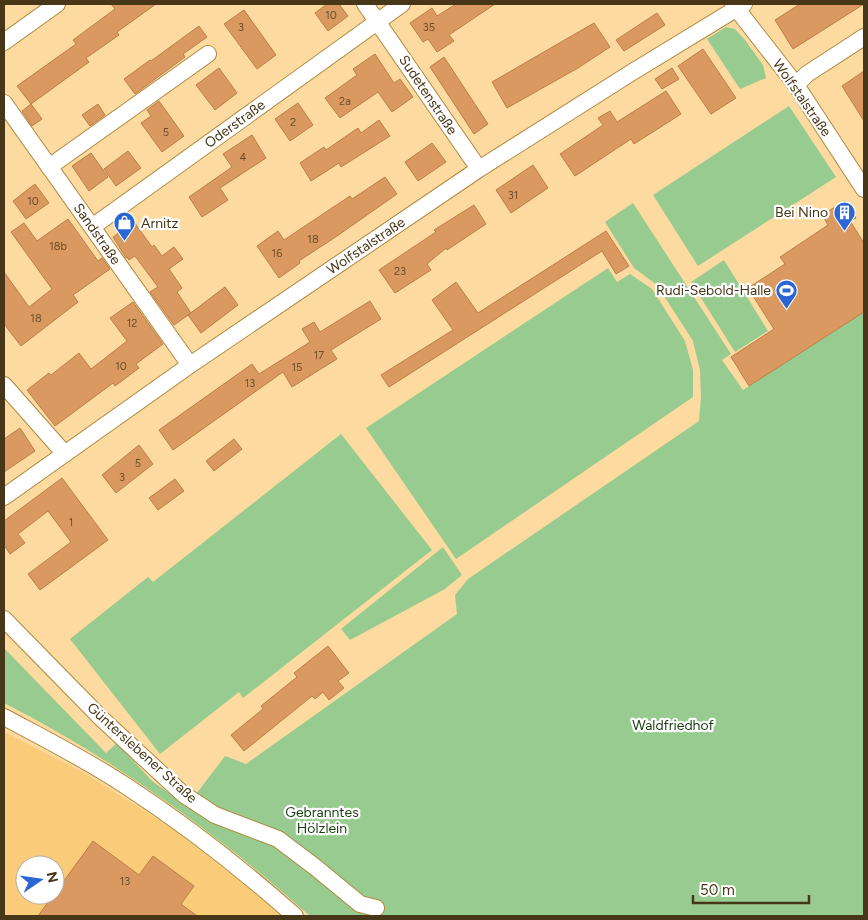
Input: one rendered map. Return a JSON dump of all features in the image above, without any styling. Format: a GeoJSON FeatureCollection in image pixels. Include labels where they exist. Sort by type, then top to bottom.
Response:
{"type":"FeatureCollection","features":[{"type":"Feature","properties":{"kind":"street"},"geometry":{"type":"LineString","coordinates":[[4,42],[57,4]]}},
{"type":"Feature","properties":{"kind":"street","name":"Sudetenstraße"},"geometry":{"type":"LineString","coordinates":[[365,4],[479,169]]}},
{"type":"Feature","properties":{"kind":"street"},"geometry":{"type":"LineString","coordinates":[[378,21],[402,4]]}},
{"type":"Feature","properties":{"kind":"street","name":"Wolfstalstraße"},"geometry":{"type":"LineString","coordinates":[[4,497],[190,365],[479,169],[738,5],[796,85],[864,189]]}},
{"type":"Feature","properties":{"kind":"street","name":"Oderstraße"},"geometry":{"type":"LineString","coordinates":[[92,227],[378,21]]}},
{"type":"Feature","properties":{"kind":"street"},"geometry":{"type":"LineString","coordinates":[[796,85],[807,74],[864,37]]}},
{"type":"Feature","properties":{"kind":"street"},"geometry":{"type":"LineString","coordinates":[[50,167],[208,54]]}},
{"type":"Feature","properties":{"kind":"street","name":"Sandstraße"},"geometry":{"type":"LineString","coordinates":[[4,104],[190,365]]}},
{"type":"Feature","properties":{"kind":"street"},"geometry":{"type":"LineString","coordinates":[[4,385],[65,454]]}},
{"type":"Feature","properties":{"kind":"street","name":"Günterslebener Straße"},"geometry":{"type":"LineString","coordinates":[[4,619],[102,719],[183,794],[215,815],[278,840],[316,867],[360,904],[376,908]]}},
{"type":"Feature","properties":{"kind":"street"},"geometry":{"type":"LineString","coordinates":[[4,717],[125,785],[183,825],[295,916]]}},
{"type":"Feature","properties":{"kind":"shaded area"},"geometry":{"type":"Polygon","coordinates":[[[4,732],[81,771],[172,828],[282,916],[4,916],[4,732]]]}},
{"type":"Feature","properties":{"kind":"green space"},"geometry":{"type":"Polygon","coordinates":[[[726,27],[735,29],[745,40],[763,65],[766,78],[740,89],[707,39],[726,27]]]}},
{"type":"Feature","properties":{"kind":"green space"},"geometry":{"type":"Polygon","coordinates":[[[789,106],[836,177],[698,266],[653,195],[789,106]]]}},
{"type":"Feature","properties":{"kind":"green space","name":"Waldfriedhof"},"geometry":{"type":"Polygon","coordinates":[[[633,203],[731,354],[722,360],[743,390],[864,312],[864,916],[310,916],[239,856],[164,800],[86,749],[4,703],[4,648],[106,753],[117,743],[152,781],[187,806],[225,756],[246,764],[457,614],[455,595],[468,579],[699,421],[701,397],[700,370],[693,341],[657,285],[634,268],[605,222],[633,203]]]}},
{"type":"Feature","properties":{"kind":"green space"},"geometry":{"type":"Polygon","coordinates":[[[724,260],[768,331],[735,352],[691,282],[724,260]]]}},
{"type":"Feature","properties":{"kind":"green space"},"geometry":{"type":"Polygon","coordinates":[[[608,268],[617,282],[630,274],[652,289],[685,341],[693,370],[693,397],[456,559],[366,428],[608,268]]]}},
{"type":"Feature","properties":{"kind":"green space"},"geometry":{"type":"Polygon","coordinates":[[[341,434],[432,550],[243,698],[239,692],[160,754],[70,639],[148,577],[153,582],[341,434]]]}},
{"type":"Feature","properties":{"kind":"green space"},"geometry":{"type":"Polygon","coordinates":[[[443,547],[462,575],[445,589],[350,640],[341,629],[443,547]]]}},
{"type":"Feature","properties":{"kind":"building"},"geometry":{"type":"Polygon","coordinates":[[[111,4],[156,4],[117,32],[119,35],[86,58],[89,62],[31,104],[17,86],[76,44],[73,40],[115,9],[111,4]]]}},
{"type":"Feature","properties":{"kind":"building"},"geometry":{"type":"Polygon","coordinates":[[[327,4],[339,4],[348,16],[328,31],[315,13],[327,4]]]}},
{"type":"Feature","properties":{"kind":"building"},"geometry":{"type":"Polygon","coordinates":[[[456,4],[495,4],[449,35],[454,41],[437,52],[428,39],[423,42],[410,23],[432,8],[437,16],[456,4]]]}},
{"type":"Feature","properties":{"kind":"building"},"geometry":{"type":"Polygon","coordinates":[[[800,4],[864,4],[793,49],[775,20],[800,4]]]}},
{"type":"Feature","properties":{"kind":"building"},"geometry":{"type":"Polygon","coordinates":[[[244,10],[276,55],[257,69],[224,24],[244,10]]]}},
{"type":"Feature","properties":{"kind":"building"},"geometry":{"type":"Polygon","coordinates":[[[657,13],[665,25],[624,51],[616,40],[657,13]]]}},
{"type":"Feature","properties":{"kind":"building"},"geometry":{"type":"Polygon","coordinates":[[[594,23],[610,47],[578,68],[507,108],[492,82],[594,23]]]}},
{"type":"Feature","properties":{"kind":"building"},"geometry":{"type":"Polygon","coordinates":[[[199,26],[207,37],[183,54],[185,57],[135,94],[124,79],[199,26]]]}},
{"type":"Feature","properties":{"kind":"building"},"geometry":{"type":"Polygon","coordinates":[[[703,49],[736,98],[711,114],[678,66],[703,49]]]}},
{"type":"Feature","properties":{"kind":"building"},"geometry":{"type":"Polygon","coordinates":[[[375,54],[394,83],[400,79],[413,97],[392,112],[378,92],[340,118],[325,98],[357,75],[353,69],[375,54]]]}},
{"type":"Feature","properties":{"kind":"building"},"geometry":{"type":"Polygon","coordinates":[[[444,57],[488,124],[474,134],[430,67],[444,57]]]}},
{"type":"Feature","properties":{"kind":"building"},"geometry":{"type":"Polygon","coordinates":[[[219,68],[237,93],[215,110],[196,85],[219,68]]]}},
{"type":"Feature","properties":{"kind":"building"},"geometry":{"type":"Polygon","coordinates":[[[672,68],[679,79],[662,89],[655,79],[672,68]]]}},
{"type":"Feature","properties":{"kind":"building"},"geometry":{"type":"Polygon","coordinates":[[[864,71],[864,121],[842,86],[864,71]]]}},
{"type":"Feature","properties":{"kind":"building"},"geometry":{"type":"Polygon","coordinates":[[[666,91],[681,114],[634,144],[631,139],[575,176],[560,154],[603,125],[598,118],[610,111],[617,122],[666,91]]]}},
{"type":"Feature","properties":{"kind":"building"},"geometry":{"type":"Polygon","coordinates":[[[159,101],[184,136],[162,152],[141,123],[151,116],[147,110],[159,101]]]}},
{"type":"Feature","properties":{"kind":"building"},"geometry":{"type":"Polygon","coordinates":[[[298,103],[313,125],[290,141],[275,119],[298,103]]]}},
{"type":"Feature","properties":{"kind":"building"},"geometry":{"type":"Polygon","coordinates":[[[31,104],[42,119],[32,126],[22,111],[31,104]]]}},
{"type":"Feature","properties":{"kind":"building"},"geometry":{"type":"Polygon","coordinates":[[[98,104],[105,115],[90,126],[82,115],[98,104]]]}},
{"type":"Feature","properties":{"kind":"building"},"geometry":{"type":"Polygon","coordinates":[[[379,120],[390,136],[341,167],[339,163],[311,181],[300,163],[324,147],[326,150],[358,128],[361,133],[379,120]]]}},
{"type":"Feature","properties":{"kind":"building"},"geometry":{"type":"Polygon","coordinates":[[[252,135],[266,158],[220,188],[228,200],[202,217],[189,197],[232,167],[223,154],[252,135]]]}},
{"type":"Feature","properties":{"kind":"building"},"geometry":{"type":"Polygon","coordinates":[[[432,143],[446,162],[418,181],[405,162],[432,143]]]}},
{"type":"Feature","properties":{"kind":"building"},"geometry":{"type":"Polygon","coordinates":[[[128,151],[141,168],[116,186],[104,169],[128,151]]]}},
{"type":"Feature","properties":{"kind":"building"},"geometry":{"type":"Polygon","coordinates":[[[91,153],[108,177],[89,191],[72,166],[91,153]]]}},
{"type":"Feature","properties":{"kind":"building"},"geometry":{"type":"Polygon","coordinates":[[[533,165],[548,188],[511,213],[496,190],[533,165]]]}},
{"type":"Feature","properties":{"kind":"building"},"geometry":{"type":"Polygon","coordinates":[[[385,177],[397,194],[299,261],[300,263],[279,278],[257,246],[278,231],[284,240],[350,196],[352,199],[385,177]]]}},
{"type":"Feature","properties":{"kind":"building"},"geometry":{"type":"Polygon","coordinates":[[[35,184],[49,203],[26,219],[13,201],[35,184]]]}},
{"type":"Feature","properties":{"kind":"building"},"geometry":{"type":"Polygon","coordinates":[[[845,201],[856,218],[850,221],[864,243],[864,312],[749,386],[731,357],[774,329],[748,288],[785,264],[780,257],[828,225],[822,215],[845,201]]]}},
{"type":"Feature","properties":{"kind":"building"},"geometry":{"type":"Polygon","coordinates":[[[474,205],[486,224],[447,250],[446,248],[427,264],[431,270],[395,293],[379,270],[436,232],[434,230],[474,205]]]}},
{"type":"Feature","properties":{"kind":"building"},"geometry":{"type":"Polygon","coordinates":[[[68,219],[98,261],[102,258],[110,269],[73,295],[78,302],[21,346],[4,324],[4,272],[29,307],[52,289],[11,232],[24,223],[37,241],[68,219]]]}},
{"type":"Feature","properties":{"kind":"building"},"geometry":{"type":"Polygon","coordinates":[[[134,222],[152,247],[154,245],[162,256],[174,247],[183,259],[169,269],[182,288],[177,292],[191,313],[174,325],[150,292],[158,287],[135,256],[129,260],[126,258],[113,237],[134,222]]]}},
{"type":"Feature","properties":{"kind":"building"},"geometry":{"type":"Polygon","coordinates":[[[606,231],[629,266],[616,274],[602,251],[389,387],[381,375],[453,330],[432,300],[456,282],[478,313],[606,231]]]}},
{"type":"Feature","properties":{"kind":"building"},"geometry":{"type":"Polygon","coordinates":[[[225,287],[238,305],[201,333],[188,315],[225,287]]]}},
{"type":"Feature","properties":{"kind":"building"},"geometry":{"type":"Polygon","coordinates":[[[370,301],[381,319],[331,350],[337,359],[292,387],[283,372],[173,450],[159,430],[252,364],[259,374],[310,342],[302,329],[314,322],[320,332],[370,301]]]}},
{"type":"Feature","properties":{"kind":"building"},"geometry":{"type":"Polygon","coordinates":[[[133,302],[163,344],[136,364],[139,368],[115,386],[113,383],[55,426],[27,390],[49,373],[51,375],[79,353],[91,369],[127,341],[110,318],[133,302]]]}},
{"type":"Feature","properties":{"kind":"building"},"geometry":{"type":"Polygon","coordinates":[[[20,428],[35,451],[4,472],[4,439],[20,428]]]}},
{"type":"Feature","properties":{"kind":"building"},"geometry":{"type":"Polygon","coordinates":[[[234,439],[242,449],[214,471],[206,461],[234,439]]]}},
{"type":"Feature","properties":{"kind":"building"},"geometry":{"type":"Polygon","coordinates":[[[139,445],[153,464],[116,493],[102,475],[139,445]]]}},
{"type":"Feature","properties":{"kind":"building"},"geometry":{"type":"Polygon","coordinates":[[[62,478],[108,540],[40,590],[28,574],[71,542],[48,511],[18,534],[25,543],[10,554],[4,545],[4,521],[62,478]]]}},
{"type":"Feature","properties":{"kind":"building"},"geometry":{"type":"Polygon","coordinates":[[[175,479],[184,491],[158,510],[149,498],[175,479]]]}},
{"type":"Feature","properties":{"kind":"building"},"geometry":{"type":"Polygon","coordinates":[[[328,646],[349,673],[338,681],[344,688],[329,700],[323,692],[315,699],[312,696],[244,751],[231,735],[263,709],[261,706],[297,677],[294,673],[328,646]]]}},
{"type":"Feature","properties":{"kind":"building"},"geometry":{"type":"Polygon","coordinates":[[[93,841],[139,875],[153,856],[194,886],[181,904],[197,916],[38,916],[46,905],[65,905],[65,879],[93,841]]]}},
{"type":"Feature","properties":{"kind":"place","name":"Bei Nino"},"geometry":{"type":"Point","coordinates":[844,231]}},
{"type":"Feature","properties":{"kind":"place","name":"Arnitz"},"geometry":{"type":"Point","coordinates":[125,242]}},
{"type":"Feature","properties":{"kind":"place","name":"Rudi-Sebold-Halle"},"geometry":{"type":"Point","coordinates":[787,309]}},
{"type":"Feature","properties":{"kind":"park label","name":"Gebranntes Hölzlein"},"geometry":{"type":"Point","coordinates":[322,820]}}]}
